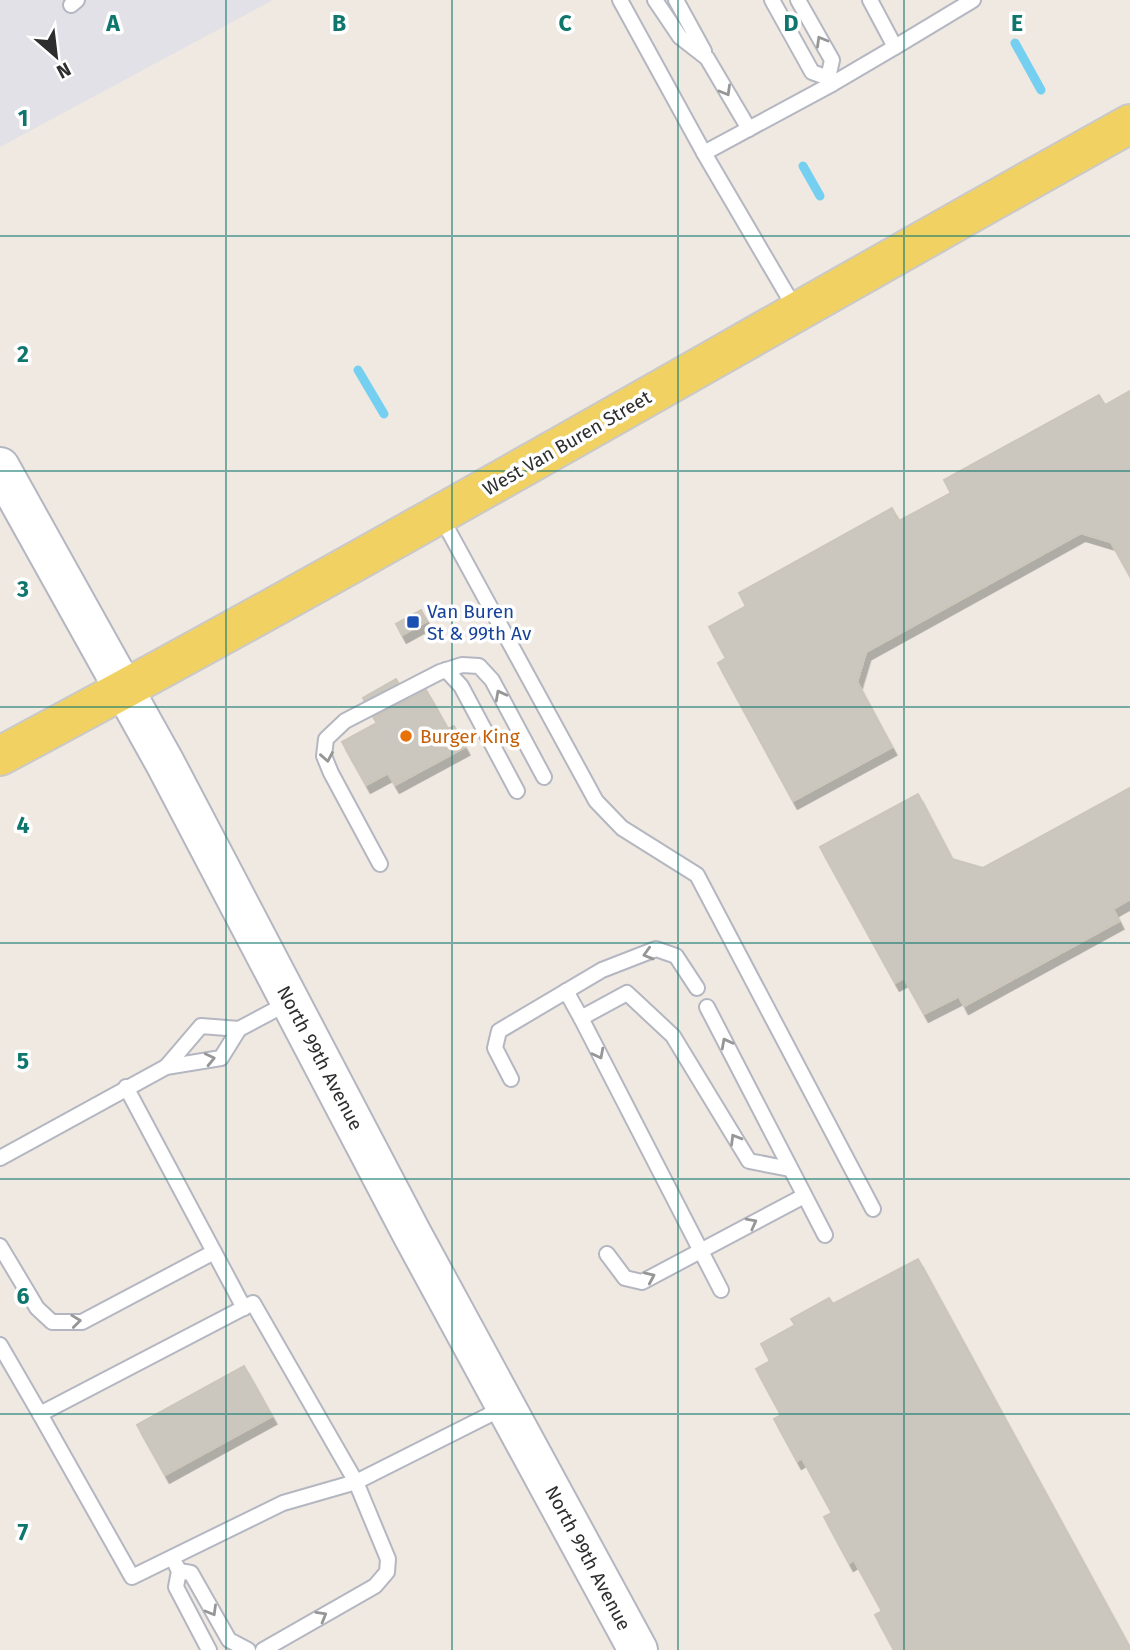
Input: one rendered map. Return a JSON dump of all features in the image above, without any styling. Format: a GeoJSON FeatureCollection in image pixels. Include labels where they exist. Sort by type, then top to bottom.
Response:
{"type":"FeatureCollection","features":[{"type":"Feature","properties":{"kind":"main road","name":"West Van Buren Street"},"geometry":{"type":"LineString","coordinates":[[0,756],[441,515],[797,311],[1119,134]]}},
{"type":"Feature","properties":{"kind":"main road","name":"North 99th Avenue"},"geometry":{"type":"LineString","coordinates":[[0,467],[125,690],[412,1234],[638,1650]]}},
{"type":"Feature","properties":{"kind":"lane"},"geometry":{"type":"LineString","coordinates":[[620,0],[704,153],[797,311]]}},
{"type":"Feature","properties":{"kind":"lane"},"geometry":{"type":"LineString","coordinates":[[655,0],[680,37],[707,58]]}},
{"type":"Feature","properties":{"kind":"lane"},"geometry":{"type":"LineString","coordinates":[[676,0],[749,129]]}},
{"type":"Feature","properties":{"kind":"lane"},"geometry":{"type":"LineString","coordinates":[[772,0],[812,72],[830,81]]}},
{"type":"Feature","properties":{"kind":"lane"},"geometry":{"type":"LineString","coordinates":[[798,0],[832,60],[830,81]]}},
{"type":"Feature","properties":{"kind":"lane"},"geometry":{"type":"LineString","coordinates":[[870,0],[895,47]]}},
{"type":"Feature","properties":{"kind":"lane"},"geometry":{"type":"LineString","coordinates":[[704,153],[895,47],[973,0]]}},
{"type":"Feature","properties":{"kind":"lane"},"geometry":{"type":"LineString","coordinates":[[441,515],[596,801],[622,828],[697,875],[873,1209]]}},
{"type":"Feature","properties":{"kind":"lane"},"geometry":{"type":"LineString","coordinates":[[380,864],[324,756],[326,739],[345,721],[446,670],[462,665],[479,666],[492,680],[544,777]]}},
{"type":"Feature","properties":{"kind":"lane"},"geometry":{"type":"LineString","coordinates":[[446,670],[461,686],[517,791]]}},
{"type":"Feature","properties":{"kind":"lane"},"geometry":{"type":"LineString","coordinates":[[512,1079],[495,1048],[499,1031],[602,970],[656,949],[676,956],[697,988]]}},
{"type":"Feature","properties":{"kind":"lane"},"geometry":{"type":"LineString","coordinates":[[566,991],[721,1290]]}},
{"type":"Feature","properties":{"kind":"lane"},"geometry":{"type":"LineString","coordinates":[[581,1018],[627,993],[673,1036],[749,1161],[790,1170]]}},
{"type":"Feature","properties":{"kind":"lane"},"geometry":{"type":"LineString","coordinates":[[0,1158],[166,1067],[220,1058],[239,1029],[291,1002]]}},
{"type":"Feature","properties":{"kind":"lane"},"geometry":{"type":"LineString","coordinates":[[707,1007],[825,1235]]}},
{"type":"Feature","properties":{"kind":"lane"},"geometry":{"type":"LineString","coordinates":[[166,1067],[201,1026],[239,1029]]}},
{"type":"Feature","properties":{"kind":"lane"},"geometry":{"type":"LineString","coordinates":[[126,1087],[244,1308]]}},
{"type":"Feature","properties":{"kind":"lane"},"geometry":{"type":"LineString","coordinates":[[607,1254],[625,1278],[642,1282],[804,1196]]}},
{"type":"Feature","properties":{"kind":"lane"},"geometry":{"type":"LineString","coordinates":[[0,1246],[37,1308],[52,1322],[82,1322],[214,1252]]}},
{"type":"Feature","properties":{"kind":"lane"},"geometry":{"type":"LineString","coordinates":[[40,1414],[253,1303],[356,1482],[388,1559],[387,1572],[375,1586],[263,1650]]}},
{"type":"Feature","properties":{"kind":"lane"},"geometry":{"type":"LineString","coordinates":[[0,1345],[132,1577],[176,1564],[283,1503],[356,1482],[506,1407]]}},
{"type":"Feature","properties":{"kind":"lane"},"geometry":{"type":"LineString","coordinates":[[176,1564],[176,1587],[209,1650]]}},
{"type":"Feature","properties":{"kind":"lane"},"geometry":{"type":"LineString","coordinates":[[176,1564],[191,1573],[229,1640],[248,1650]]}},
{"type":"Feature","properties":{"kind":"shaded area"},"geometry":{"type":"Polygon","coordinates":[[[0,0],[273,0],[0,147],[0,0]]]}},
{"type":"Feature","properties":{"kind":"building"},"geometry":{"type":"Polygon","coordinates":[[[1130,391],[1130,576],[1111,542],[1081,533],[866,652],[857,682],[892,747],[793,801],[718,663],[726,658],[709,627],[746,606],[739,593],[892,508],[899,521],[951,493],[944,480],[1099,395],[1105,405],[1130,391]]]}},
{"type":"Feature","properties":{"kind":"building"},"geometry":{"type":"Polygon","coordinates":[[[421,610],[427,621],[402,635],[396,624],[421,610]]]}},
{"type":"Feature","properties":{"kind":"building"},"geometry":{"type":"Polygon","coordinates":[[[396,679],[408,700],[374,718],[363,698],[396,679]]]}},
{"type":"Feature","properties":{"kind":"building","name":"Burger King"},"geometry":{"type":"Polygon","coordinates":[[[426,690],[448,729],[454,726],[465,747],[395,785],[388,773],[366,785],[342,742],[377,723],[374,718],[426,690]]]}},
{"type":"Feature","properties":{"kind":"building"},"geometry":{"type":"Polygon","coordinates":[[[1130,788],[1130,899],[1113,909],[1119,921],[964,1006],[959,996],[924,1014],[904,978],[895,983],[820,847],[918,794],[952,859],[983,868],[1130,788]]]}},
{"type":"Feature","properties":{"kind":"building"},"geometry":{"type":"Polygon","coordinates":[[[918,1259],[1130,1650],[894,1650],[875,1615],[882,1611],[854,1560],[849,1563],[824,1517],[832,1513],[802,1458],[797,1461],[774,1419],[781,1415],[756,1369],[770,1361],[761,1344],[795,1325],[791,1319],[829,1298],[833,1304],[918,1259]]]}},
{"type":"Feature","properties":{"kind":"building"},"geometry":{"type":"Polygon","coordinates":[[[244,1366],[272,1416],[165,1475],[137,1425],[244,1366]]]}},
{"type":"Feature","properties":{"kind":"waterway"},"geometry":{"type":"LineString","coordinates":[[1015,43],[1041,90]]}},
{"type":"Feature","properties":{"kind":"waterway"},"geometry":{"type":"LineString","coordinates":[[803,166],[820,196]]}},
{"type":"Feature","properties":{"kind":"waterway"},"geometry":{"type":"LineString","coordinates":[[358,370],[384,414]]}},
{"type":"Feature","properties":{"kind":"place","name":"Van Buren St & 99th Av"},"geometry":{"type":"Point","coordinates":[413,622]}},
{"type":"Feature","properties":{"kind":"place","name":"Burger King"},"geometry":{"type":"Point","coordinates":[406,736]}}]}
